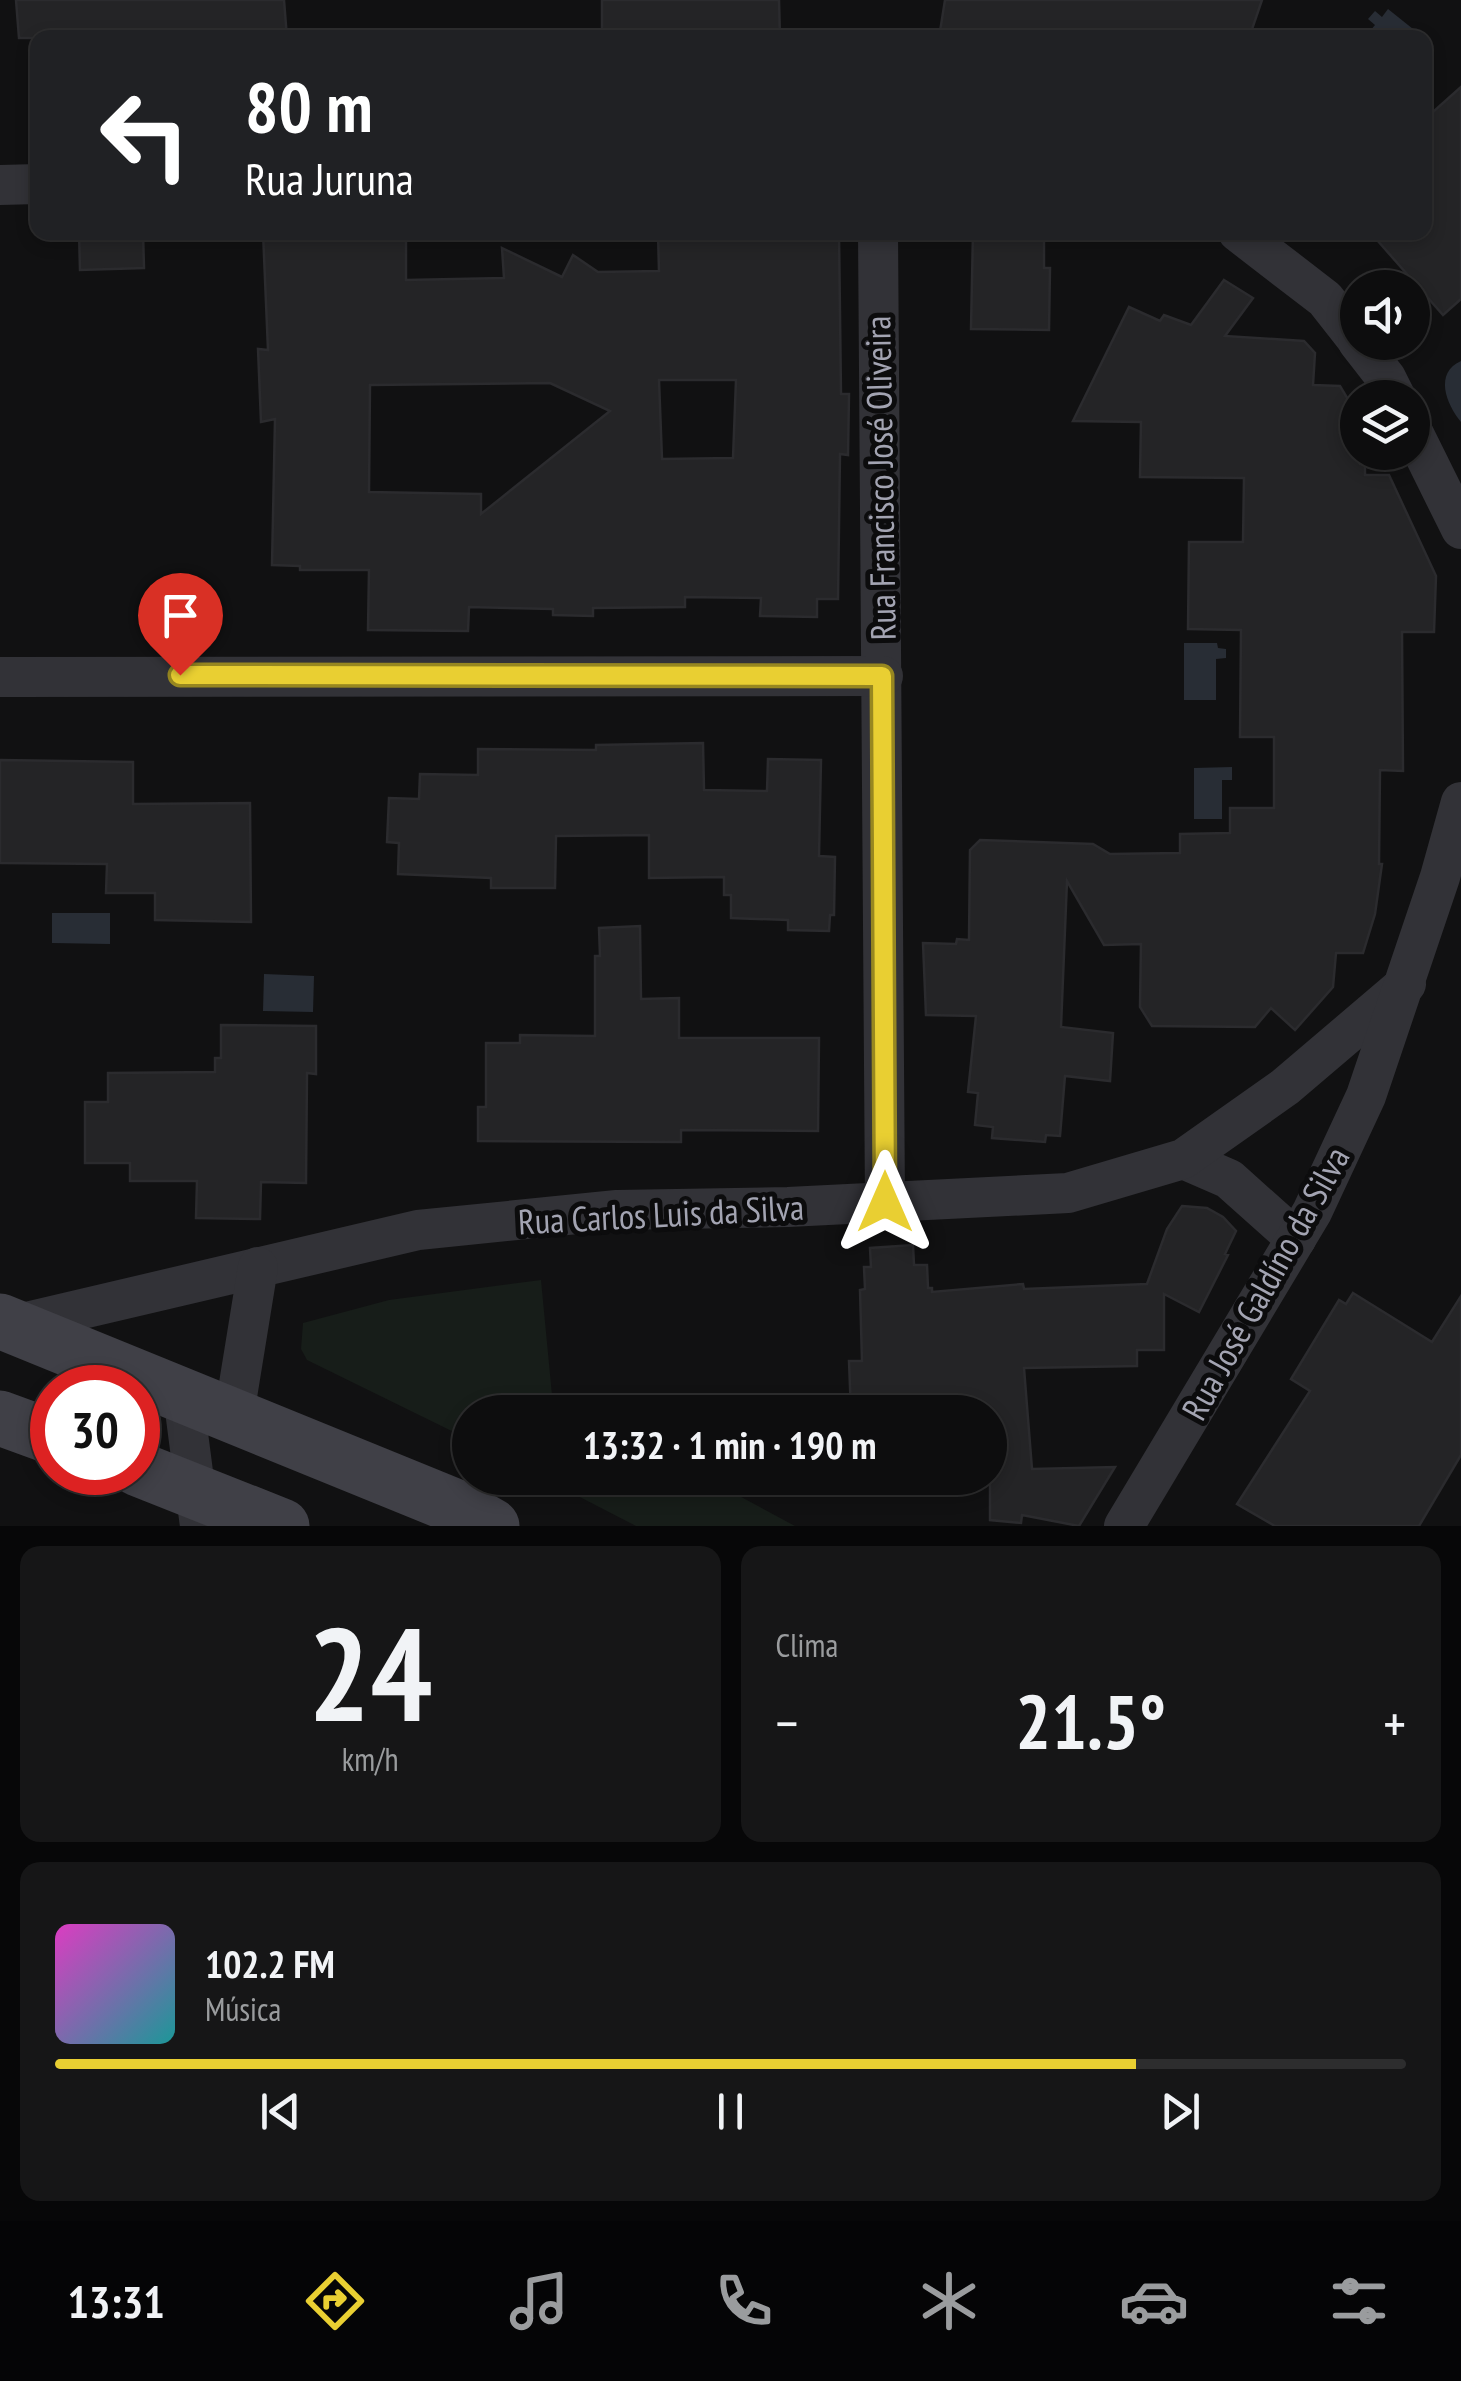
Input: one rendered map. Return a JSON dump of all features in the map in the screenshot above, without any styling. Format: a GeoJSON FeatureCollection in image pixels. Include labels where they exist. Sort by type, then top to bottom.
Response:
{"type":"FeatureCollection","features":[{"type":"Feature","properties":{"kind":"main road"},"geometry":{"type":"LineString","coordinates":[[7,1323],[464,1510],[492,1526]]}},
{"type":"Feature","properties":{"kind":"main road"},"geometry":{"type":"LineString","coordinates":[[0,1418],[30,1430]]}},
{"type":"Feature","properties":{"kind":"main road"},"geometry":{"type":"LineString","coordinates":[[160,1483],[198,1508],[282,1526]]}},
{"type":"Feature","properties":{"kind":"street"},"geometry":{"type":"LineString","coordinates":[[0,185],[30,184]]}},
{"type":"Feature","properties":{"kind":"street","name":"Rua Francisco José Oliveira"},"geometry":{"type":"LineString","coordinates":[[878,240],[885,1202]]}},
{"type":"Feature","properties":{"kind":"street"},"geometry":{"type":"LineString","coordinates":[[1248,240],[1325,299],[1340,319]]}},
{"type":"Feature","properties":{"kind":"street"},"geometry":{"type":"LineString","coordinates":[[1372,360],[1387,380]]}},
{"type":"Feature","properties":{"kind":"street"},"geometry":{"type":"LineString","coordinates":[[1430,466],[1461,529]]}},
{"type":"Feature","properties":{"kind":"street"},"geometry":{"type":"LineString","coordinates":[[0,677],[882,676]]}},
{"type":"Feature","properties":{"kind":"street","name":"Rua José Galdíno da Silva"},"geometry":{"type":"LineString","coordinates":[[1124,1526],[1312,1212],[1366,1096],[1406,984],[1461,802]]}},
{"type":"Feature","properties":{"kind":"street","name":"Rua Carlos Luis da Silva"},"geometry":{"type":"LineString","coordinates":[[7,1323],[418,1230],[616,1210],[1068,1193],[1183,1159],[1285,1086],[1406,984]]}},
{"type":"Feature","properties":{"kind":"street"},"geometry":{"type":"LineString","coordinates":[[1183,1159],[1229,1179],[1296,1239]]}},
{"type":"Feature","properties":{"kind":"street"},"geometry":{"type":"LineString","coordinates":[[234,1416],[258,1267]]}},
{"type":"Feature","properties":{"kind":"street"},"geometry":{"type":"LineString","coordinates":[[183,1394],[198,1508]]}},
{"type":"Feature","properties":{"kind":"shaded area"},"geometry":{"type":"Polygon","coordinates":[[[1388,9],[1414,30],[1371,30],[1375,25],[1368,19],[1375,11],[1382,17],[1388,9]]]}},
{"type":"Feature","properties":{"kind":"shaded area"},"geometry":{"type":"Polygon","coordinates":[[[1461,361],[1461,422],[1447,398],[1445,381],[1453,366],[1461,361]]]}},
{"type":"Feature","properties":{"kind":"shaded area"},"geometry":{"type":"Polygon","coordinates":[[[1184,643],[1217,643],[1218,648],[1226,649],[1226,658],[1216,659],[1216,700],[1184,700],[1184,643]]]}},
{"type":"Feature","properties":{"kind":"shaded area"},"geometry":{"type":"Polygon","coordinates":[[[1232,767],[1232,780],[1222,780],[1222,819],[1194,819],[1194,768],[1232,767]]]}},
{"type":"Feature","properties":{"kind":"shaded area"},"geometry":{"type":"Polygon","coordinates":[[[52,913],[110,913],[110,944],[52,943],[52,913]]]}},
{"type":"Feature","properties":{"kind":"shaded area"},"geometry":{"type":"Polygon","coordinates":[[[264,974],[314,976],[313,1012],[263,1011],[264,974]]]}},
{"type":"Feature","properties":{"kind":"shaded area"},"geometry":{"type":"Polygon","coordinates":[[[541,1280],[552,1395],[452,1395],[452,1431],[307,1360],[301,1349],[303,1323],[389,1300],[541,1280]]]}},
{"type":"Feature","properties":{"kind":"shaded area"},"geometry":{"type":"Polygon","coordinates":[[[576,1495],[738,1495],[795,1526],[636,1526],[576,1495]]]}},
{"type":"Feature","properties":{"kind":"building"},"geometry":{"type":"Polygon","coordinates":[[[16,0],[284,0],[286,30],[30,30],[30,38],[19,38],[16,0]]]}},
{"type":"Feature","properties":{"kind":"building"},"geometry":{"type":"Polygon","coordinates":[[[602,0],[779,0],[780,30],[602,30],[602,0]]]}},
{"type":"Feature","properties":{"kind":"building"},"geometry":{"type":"Polygon","coordinates":[[[945,0],[1262,0],[1252,30],[940,30],[945,0]]]}},
{"type":"Feature","properties":{"kind":"building"},"geometry":{"type":"Polygon","coordinates":[[[1461,87],[1461,299],[1443,315],[1430,300],[1430,270],[1403,270],[1377,240],[1432,240],[1432,113],[1461,87]]]}},
{"type":"Feature","properties":{"kind":"building"},"geometry":{"type":"Polygon","coordinates":[[[79,240],[143,240],[144,268],[80,270],[79,240]]]}},
{"type":"Feature","properties":{"kind":"building"},"geometry":{"type":"Polygon","coordinates":[[[263,240],[406,240],[406,280],[504,278],[502,248],[562,277],[573,255],[598,272],[659,271],[658,240],[839,240],[841,394],[849,394],[848,455],[840,454],[838,599],[817,599],[817,617],[760,616],[761,598],[685,597],[685,607],[593,608],[593,616],[553,615],[553,609],[469,607],[468,631],[368,630],[369,570],[300,570],[300,566],[272,565],[275,419],[261,422],[258,349],[268,350],[263,240]],[[659,380],[662,459],[733,458],[736,380],[659,380]],[[550,383],[370,385],[369,492],[481,494],[481,514],[610,411],[550,383]]]}},
{"type":"Feature","properties":{"kind":"building"},"geometry":{"type":"Polygon","coordinates":[[[973,240],[1044,240],[1044,268],[1050,268],[1049,330],[971,329],[973,240]]]}},
{"type":"Feature","properties":{"kind":"building"},"geometry":{"type":"Polygon","coordinates":[[[1224,280],[1253,298],[1225,336],[1304,341],[1315,353],[1313,385],[1340,386],[1340,470],[1389,475],[1436,576],[1434,632],[1402,632],[1403,771],[1380,770],[1382,864],[1375,914],[1363,953],[1336,953],[1333,987],[1295,1030],[1271,1008],[1255,1027],[1152,1026],[1140,1007],[1141,944],[1104,945],[1067,881],[1061,1027],[1113,1033],[1110,1081],[1065,1076],[1060,1136],[1046,1135],[1045,1142],[992,1138],[993,1127],[975,1125],[978,1093],[968,1092],[976,1016],[926,1015],[923,943],[956,944],[957,939],[969,940],[970,850],[980,840],[1093,844],[1110,854],[1180,853],[1180,834],[1230,833],[1230,808],[1274,808],[1274,737],[1240,737],[1241,630],[1188,629],[1189,542],[1243,542],[1244,478],[1140,477],[1141,422],[1073,421],[1129,307],[1160,321],[1164,315],[1191,325],[1224,280]]]}},
{"type":"Feature","properties":{"kind":"building"},"geometry":{"type":"Polygon","coordinates":[[[703,743],[704,790],[767,791],[768,759],[821,760],[819,856],[835,857],[834,915],[830,915],[829,931],[788,930],[788,920],[731,918],[731,895],[724,895],[724,877],[649,878],[649,835],[556,836],[555,888],[491,888],[491,878],[398,874],[399,843],[387,842],[389,798],[419,799],[420,774],[478,775],[478,749],[596,750],[596,745],[703,743]]]}},
{"type":"Feature","properties":{"kind":"building"},"geometry":{"type":"Polygon","coordinates":[[[0,760],[133,762],[133,804],[250,803],[251,922],[155,920],[155,893],[106,893],[107,864],[0,863],[0,760]]]}},
{"type":"Feature","properties":{"kind":"building"},"geometry":{"type":"Polygon","coordinates":[[[640,926],[641,999],[679,998],[679,1038],[819,1038],[818,1131],[681,1130],[681,1142],[478,1141],[478,1107],[486,1107],[486,1043],[520,1043],[520,1035],[595,1036],[599,928],[640,926]]]}},
{"type":"Feature","properties":{"kind":"building"},"geometry":{"type":"Polygon","coordinates":[[[221,1025],[316,1026],[316,1074],[307,1073],[306,1183],[261,1182],[260,1219],[196,1218],[197,1181],[130,1181],[130,1163],[85,1163],[85,1102],[108,1102],[108,1073],[215,1072],[215,1058],[221,1058],[221,1025]]]}},
{"type":"Feature","properties":{"kind":"building"},"geometry":{"type":"Polygon","coordinates":[[[1182,1206],[1207,1208],[1236,1231],[1199,1312],[1164,1294],[1164,1350],[1137,1350],[1137,1366],[1024,1368],[1032,1469],[1115,1467],[1079,1526],[1022,1515],[1021,1523],[990,1520],[990,1495],[1007,1495],[1007,1395],[850,1395],[849,1361],[862,1361],[860,1290],[865,1289],[864,1267],[871,1267],[870,1248],[913,1245],[914,1265],[927,1265],[928,1288],[932,1292],[1023,1284],[1024,1289],[1147,1284],[1167,1229],[1182,1206]]]}},
{"type":"Feature","properties":{"kind":"building"},"geometry":{"type":"Polygon","coordinates":[[[1353,1293],[1432,1342],[1461,1296],[1461,1455],[1419,1526],[1275,1526],[1237,1504],[1310,1391],[1291,1379],[1339,1300],[1346,1304],[1353,1293]]]}},
{"type":"Feature","properties":{"kind":"route"},"geometry":{"type":"LineString","coordinates":[[180,675],[882,676],[885,1202]]}}]}
